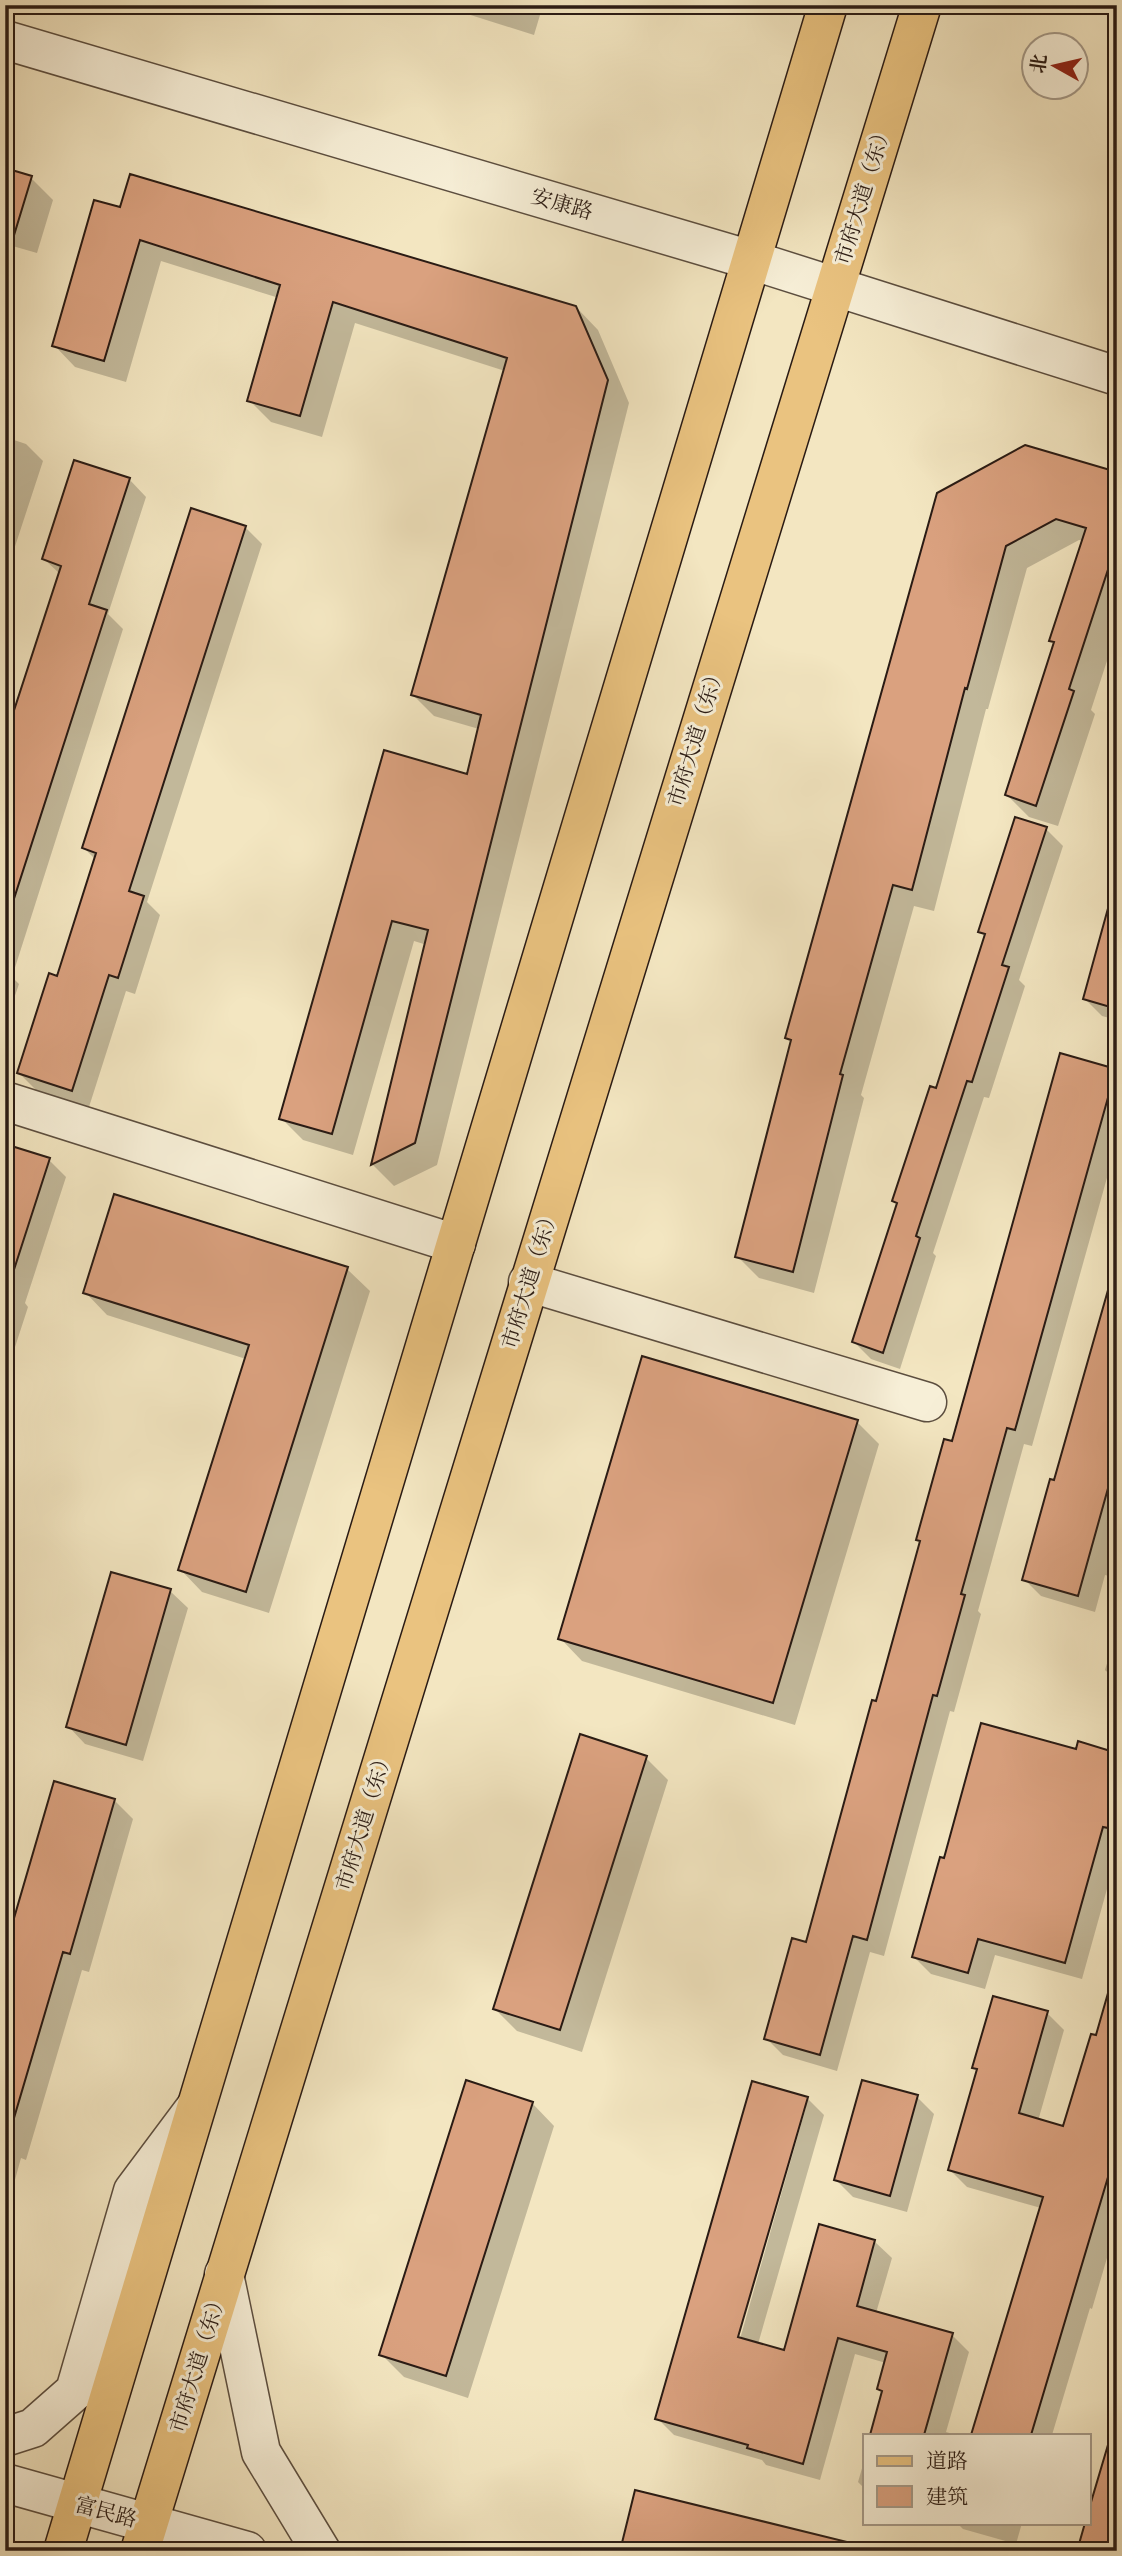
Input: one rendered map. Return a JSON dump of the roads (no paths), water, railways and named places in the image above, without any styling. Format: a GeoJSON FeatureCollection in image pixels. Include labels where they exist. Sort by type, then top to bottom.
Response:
{"type":"FeatureCollection","features":[{"type":"Feature","properties":{"kind":"main road"},"geometry":{"type":"LineString","coordinates":[[63,2551],[828,5]]}},
{"type":"Feature","properties":{"kind":"main road","name":"市府大道（东）"},"geometry":{"type":"LineString","coordinates":[[144,2537],[922,5]]}},
{"type":"Feature","properties":{"kind":"street","name":"安康路"},"geometry":{"type":"LineString","coordinates":[[5,40],[751,260],[1117,376]]}},
{"type":"Feature","properties":{"kind":"street"},"geometry":{"type":"LineString","coordinates":[[5,1101],[456,1244]]}},
{"type":"Feature","properties":{"kind":"street"},"geometry":{"type":"LineString","coordinates":[[528,1282],[927,1402]]}},
{"type":"Feature","properties":{"kind":"street"},"geometry":{"type":"LineString","coordinates":[[5,2437],[33,2428],[75,2391],[133,2191],[197,2106]]}},
{"type":"Feature","properties":{"kind":"street"},"geometry":{"type":"LineString","coordinates":[[225,2274],[261,2452],[321,2551]]}},
{"type":"Feature","properties":{"kind":"street","name":"富民路"},"geometry":{"type":"LineString","coordinates":[[5,2483],[77,2505],[144,2537],[247,2551]]}}]}
